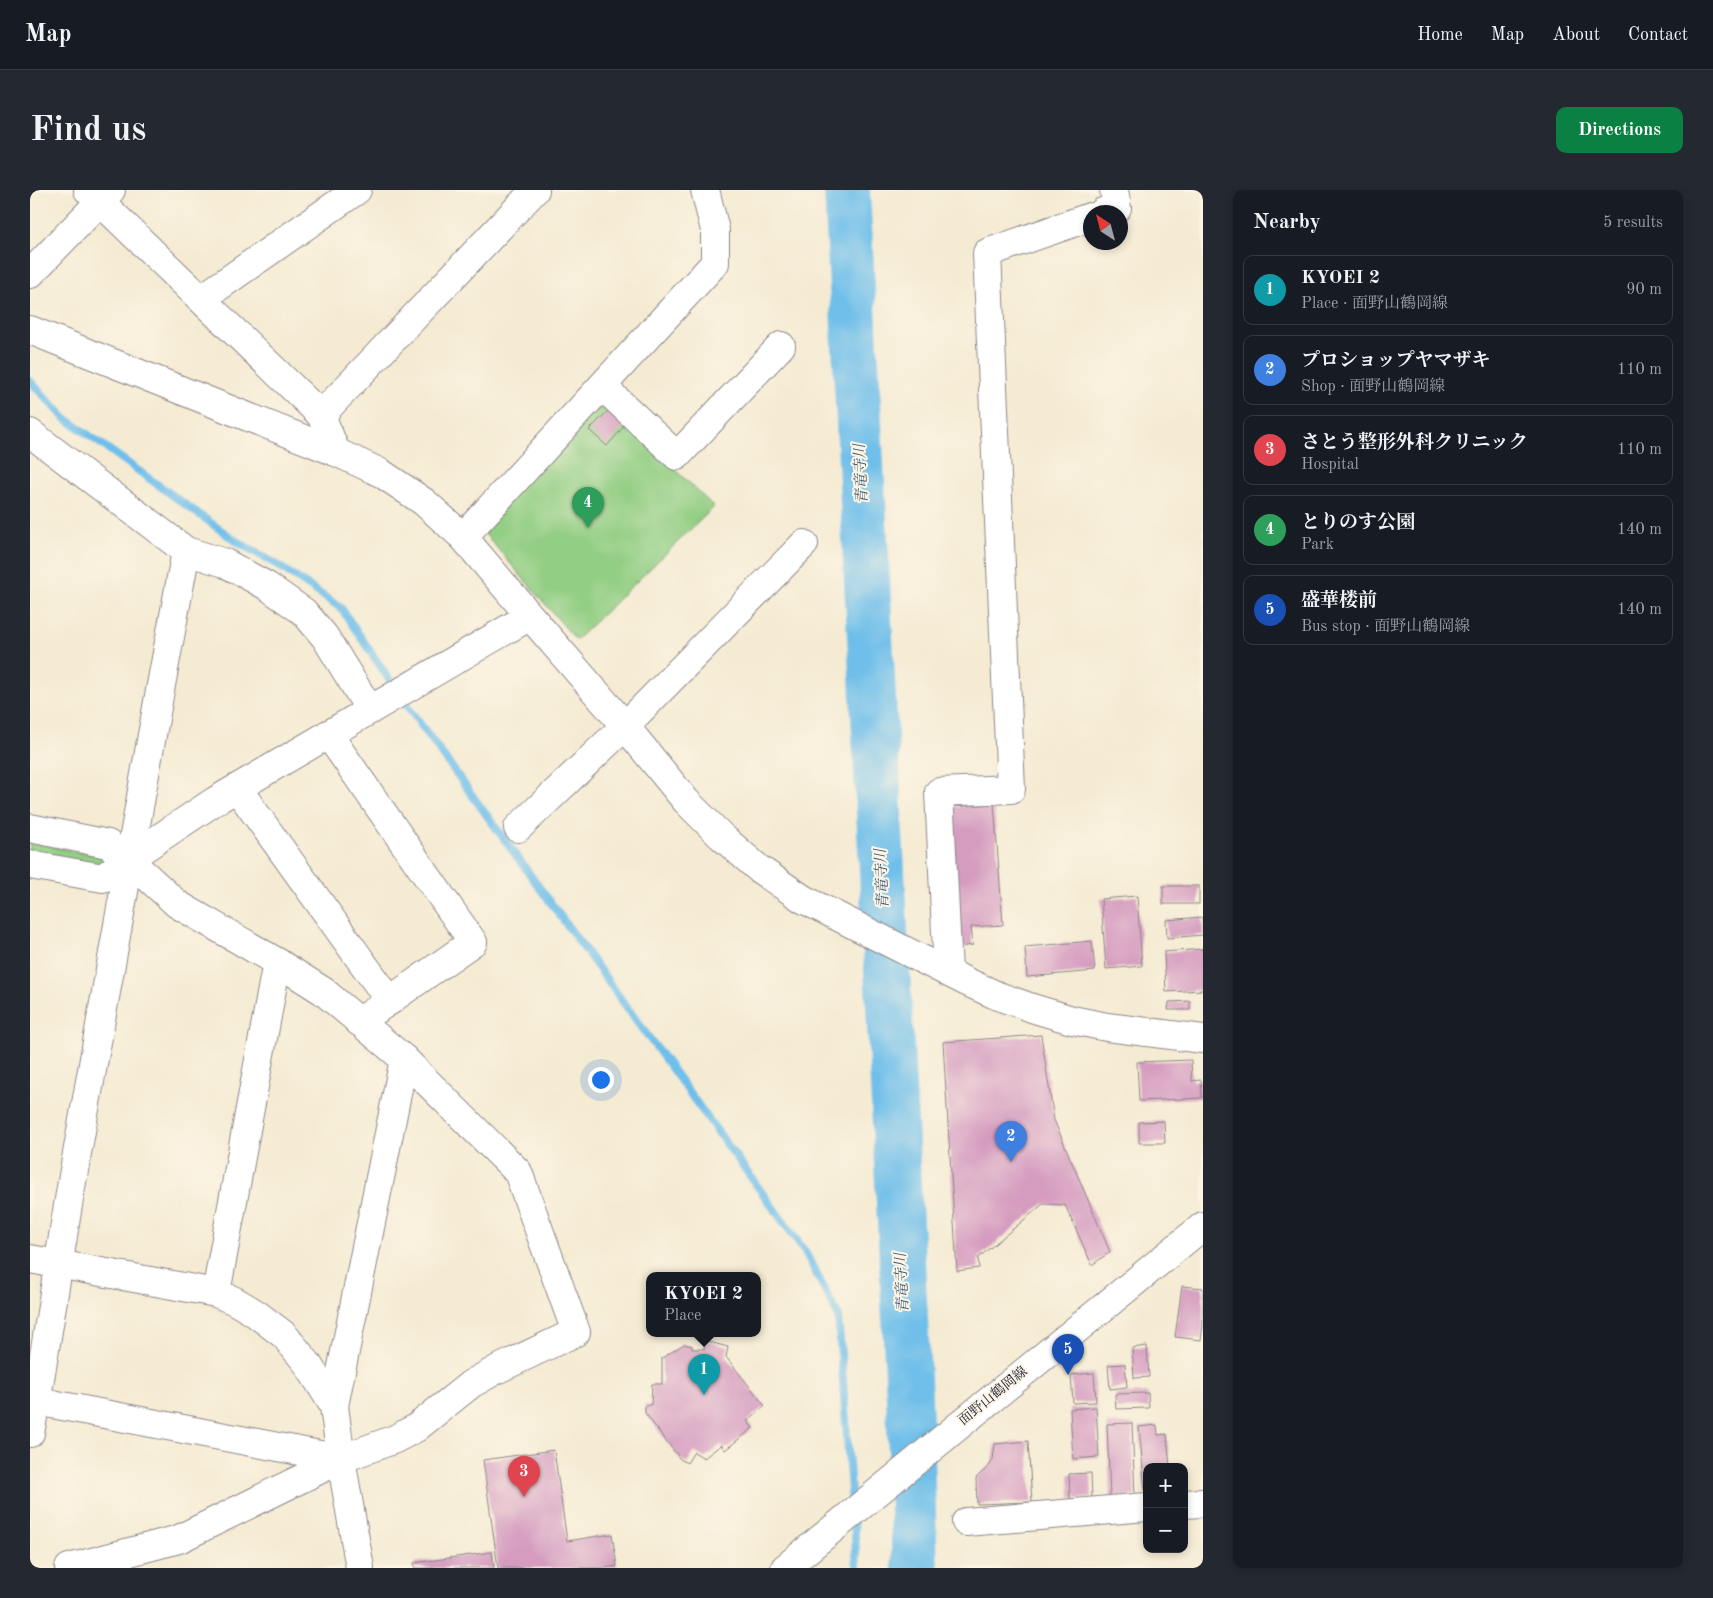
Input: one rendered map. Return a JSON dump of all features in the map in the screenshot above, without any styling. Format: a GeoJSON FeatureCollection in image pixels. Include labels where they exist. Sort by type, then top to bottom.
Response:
{"type":"FeatureCollection","features":[{"type":"Feature","properties":{"kind":"street"},"geometry":{"type":"LineString","coordinates":[[201,299],[357,190]]}},
{"type":"Feature","properties":{"kind":"street"},"geometry":{"type":"LineString","coordinates":[[321,415],[535,190]]}},
{"type":"Feature","properties":{"kind":"street"},"geometry":{"type":"LineString","coordinates":[[463,537],[715,263],[715,230],[705,190]]}},
{"type":"Feature","properties":{"kind":"street"},"geometry":{"type":"LineString","coordinates":[[1114,190],[1116,205]]}},
{"type":"Feature","properties":{"kind":"street"},"geometry":{"type":"LineString","coordinates":[[30,274],[100,194],[201,299],[321,415],[336,452]]}},
{"type":"Feature","properties":{"kind":"street"},"geometry":{"type":"LineString","coordinates":[[948,972],[939,792],[1011,789],[987,253],[1083,219]]}},
{"type":"Feature","properties":{"kind":"street"},"geometry":{"type":"LineString","coordinates":[[30,330],[336,452],[381,474],[424,502],[463,537],[626,726],[686,801],[721,836],[759,869],[802,899],[998,996],[1072,1020],[1107,1027],[1203,1040]]}},
{"type":"Feature","properties":{"kind":"street"},"geometry":{"type":"LineString","coordinates":[[602,386],[677,456],[781,346]]}},
{"type":"Feature","properties":{"kind":"street"},"geometry":{"type":"LineString","coordinates":[[30,433],[186,550],[225,563],[267,586],[304,612],[326,637],[370,710]]}},
{"type":"Feature","properties":{"kind":"street"},"geometry":{"type":"LineString","coordinates":[[518,828],[626,726],[804,544]]}},
{"type":"Feature","properties":{"kind":"street"},"geometry":{"type":"LineString","coordinates":[[30,1433],[57,1264],[128,859],[186,550]]}},
{"type":"Feature","properties":{"kind":"street"},"geometry":{"type":"LineString","coordinates":[[30,865],[103,878],[128,859],[237,788],[530,616]]}},
{"type":"Feature","properties":{"kind":"street"},"geometry":{"type":"LineString","coordinates":[[328,734],[473,942],[359,1022]]}},
{"type":"Feature","properties":{"kind":"street"},"geometry":{"type":"LineString","coordinates":[[237,788],[390,1001]]}},
{"type":"Feature","properties":{"kind":"street"},"geometry":{"type":"LineString","coordinates":[[30,828],[108,844],[128,859],[177,904],[323,991],[404,1059],[518,1172],[576,1332],[471,1384],[416,1428],[341,1459],[180,1539],[69,1568]]}},
{"type":"Feature","properties":{"kind":"street"},"geometry":{"type":"LineString","coordinates":[[216,1293],[277,962]]}},
{"type":"Feature","properties":{"kind":"street"},"geometry":{"type":"LineString","coordinates":[[360,1568],[334,1406],[404,1059]]}},
{"type":"Feature","properties":{"kind":"street","name":"面野山鶴岡線"},"geometry":{"type":"LineString","coordinates":[[785,1568],[1203,1226]]}},
{"type":"Feature","properties":{"kind":"street"},"geometry":{"type":"LineString","coordinates":[[30,1258],[216,1293],[235,1301],[255,1313],[284,1335],[307,1363],[334,1406]]}},
{"type":"Feature","properties":{"kind":"street"},"geometry":{"type":"LineString","coordinates":[[36,1401],[341,1459]]}},
{"type":"Feature","properties":{"kind":"street"},"geometry":{"type":"LineString","coordinates":[[1188,1504],[1203,1503]]}},
{"type":"Feature","properties":{"kind":"street"},"geometry":{"type":"LineString","coordinates":[[966,1522],[1143,1507]]}},
{"type":"Feature","properties":{"kind":"green space"},"geometry":{"type":"Polygon","coordinates":[[[600,409],[610,409],[622,418],[714,507],[576,640],[485,534],[485,522],[590,413],[600,409]]]}},
{"type":"Feature","properties":{"kind":"green space"},"geometry":{"type":"Polygon","coordinates":[[[30,842],[105,857],[105,860],[102,867],[30,853],[30,842]]]}},
{"type":"Feature","properties":{"kind":"building"},"geometry":{"type":"Polygon","coordinates":[[[608,411],[625,425],[607,446],[589,430],[608,411]]]}},
{"type":"Feature","properties":{"kind":"building"},"geometry":{"type":"Polygon","coordinates":[[[994,804],[1003,925],[971,927],[973,945],[958,947],[949,807],[994,804]]]}},
{"type":"Feature","properties":{"kind":"building"},"geometry":{"type":"Polygon","coordinates":[[[1163,886],[1199,886],[1199,904],[1163,904],[1163,886]]]}},
{"type":"Feature","properties":{"kind":"building"},"geometry":{"type":"Polygon","coordinates":[[[1137,896],[1142,966],[1106,969],[1101,899],[1137,896]]]}},
{"type":"Feature","properties":{"kind":"building"},"geometry":{"type":"Polygon","coordinates":[[[1202,917],[1203,935],[1167,938],[1166,920],[1202,917]]]}},
{"type":"Feature","properties":{"kind":"building"},"geometry":{"type":"Polygon","coordinates":[[[1092,941],[1095,971],[1027,977],[1025,947],[1092,941]]]}},
{"type":"Feature","properties":{"kind":"building"},"geometry":{"type":"Polygon","coordinates":[[[1203,949],[1203,990],[1166,992],[1164,952],[1203,949]]]}},
{"type":"Feature","properties":{"kind":"building"},"geometry":{"type":"Polygon","coordinates":[[[1190,1001],[1190,1010],[1168,1010],[1169,1002],[1190,1001]]]}},
{"type":"Feature","properties":{"kind":"building"},"geometry":{"type":"Polygon","coordinates":[[[1041,1035],[1054,1120],[1110,1252],[1092,1265],[1065,1205],[1043,1204],[978,1258],[979,1268],[957,1271],[943,1042],[1041,1035]]]}},
{"type":"Feature","properties":{"kind":"building"},"geometry":{"type":"Polygon","coordinates":[[[1191,1060],[1192,1081],[1201,1080],[1202,1098],[1139,1101],[1137,1062],[1191,1060]]]}},
{"type":"Feature","properties":{"kind":"building"},"geometry":{"type":"Polygon","coordinates":[[[1164,1121],[1165,1143],[1139,1143],[1139,1122],[1164,1121]]]}},
{"type":"Feature","properties":{"kind":"building"},"geometry":{"type":"Polygon","coordinates":[[[1182,1286],[1203,1288],[1201,1340],[1175,1337],[1182,1286]]]}},
{"type":"Feature","properties":{"kind":"building"},"geometry":{"type":"Polygon","coordinates":[[[705,1341],[728,1347],[726,1357],[765,1406],[747,1421],[753,1428],[725,1450],[721,1445],[704,1458],[694,1452],[687,1463],[680,1459],[645,1413],[645,1405],[651,1405],[652,1384],[662,1384],[662,1358],[684,1344],[692,1346],[692,1349],[704,1349],[705,1341]]]}},
{"type":"Feature","properties":{"kind":"building"},"geometry":{"type":"Polygon","coordinates":[[[1147,1346],[1149,1377],[1134,1378],[1132,1348],[1147,1346]]]}},
{"type":"Feature","properties":{"kind":"building"},"geometry":{"type":"Polygon","coordinates":[[[1125,1364],[1127,1387],[1110,1389],[1108,1365],[1125,1364]]]}},
{"type":"Feature","properties":{"kind":"building"},"geometry":{"type":"Polygon","coordinates":[[[1094,1373],[1096,1402],[1073,1403],[1071,1375],[1094,1373]]]}},
{"type":"Feature","properties":{"kind":"building"},"geometry":{"type":"Polygon","coordinates":[[[1148,1393],[1149,1408],[1116,1409],[1115,1394],[1148,1393]]]}},
{"type":"Feature","properties":{"kind":"building"},"geometry":{"type":"Polygon","coordinates":[[[1096,1407],[1099,1457],[1073,1459],[1070,1409],[1096,1407]]]}},
{"type":"Feature","properties":{"kind":"building"},"geometry":{"type":"Polygon","coordinates":[[[1132,1423],[1135,1496],[1110,1497],[1107,1424],[1132,1423]]]}},
{"type":"Feature","properties":{"kind":"building"},"geometry":{"type":"Polygon","coordinates":[[[1157,1425],[1158,1435],[1167,1434],[1170,1463],[1143,1463],[1143,1470],[1139,1427],[1157,1425]]]}},
{"type":"Feature","properties":{"kind":"building"},"geometry":{"type":"Polygon","coordinates":[[[1028,1441],[1032,1502],[977,1504],[976,1478],[990,1465],[993,1459],[995,1444],[1028,1441]]]}},
{"type":"Feature","properties":{"kind":"building"},"geometry":{"type":"Polygon","coordinates":[[[554,1450],[567,1541],[612,1534],[617,1566],[605,1568],[498,1568],[483,1460],[554,1450]]]}},
{"type":"Feature","properties":{"kind":"building"},"geometry":{"type":"Polygon","coordinates":[[[1091,1473],[1092,1498],[1070,1499],[1069,1474],[1091,1473]]]}},
{"type":"Feature","properties":{"kind":"building"},"geometry":{"type":"Polygon","coordinates":[[[492,1552],[494,1568],[415,1568],[414,1563],[492,1552]]]}},
{"type":"Feature","properties":{"kind":"waterway","name":"青竜寺川"},"geometry":{"type":"LineString","coordinates":[[847,190],[909,1397],[915,1568]]}},
{"type":"Feature","properties":{"kind":"waterway"},"geometry":{"type":"LineString","coordinates":[[30,381],[65,418],[236,541],[276,564],[341,608],[410,710],[804,1250],[838,1315],[852,1504]]}},
{"type":"Feature","properties":{"kind":"waterway"},"geometry":{"type":"LineString","coordinates":[[854,1520],[857,1568]]}},
{"type":"Feature","properties":{"kind":"place","name":"とりのす公園"},"geometry":{"type":"Point","coordinates":[588,528]}},
{"type":"Feature","properties":{"kind":"place","name":"プロショップヤマザキ"},"geometry":{"type":"Point","coordinates":[1011,1162]}},
{"type":"Feature","properties":{"kind":"place","name":"盛華楼前"},"geometry":{"type":"Point","coordinates":[1068,1375]}},
{"type":"Feature","properties":{"kind":"place","name":"KYOEI 2"},"geometry":{"type":"Point","coordinates":[704,1395]}},
{"type":"Feature","properties":{"kind":"place","name":"さとう整形外科クリニック"},"geometry":{"type":"Point","coordinates":[524,1497]}}]}
